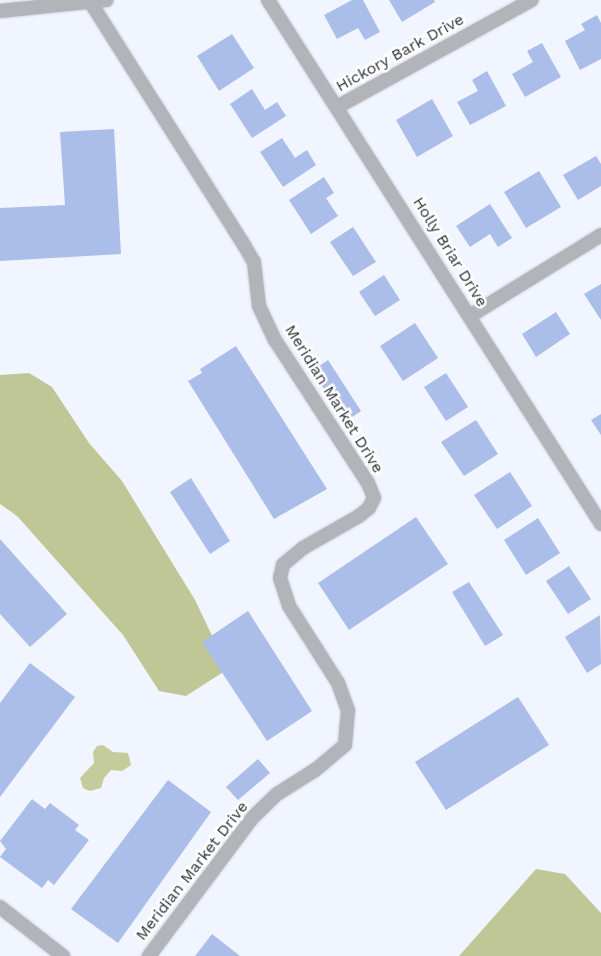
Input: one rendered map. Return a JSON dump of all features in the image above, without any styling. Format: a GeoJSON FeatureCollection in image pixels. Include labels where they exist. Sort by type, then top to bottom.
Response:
{"type":"FeatureCollection","features":[{"type":"Feature","properties":{"kind":"street"},"geometry":{"type":"LineString","coordinates":[[0,11],[106,0]]}},
{"type":"Feature","properties":{"kind":"street","name":"Holly Briar Drive"},"geometry":{"type":"LineString","coordinates":[[268,0],[470,316],[597,509],[601,524]]}},
{"type":"Feature","properties":{"kind":"street","name":"Hickory Bark Drive"},"geometry":{"type":"LineString","coordinates":[[337,108],[532,0]]}},
{"type":"Feature","properties":{"kind":"street","name":"Meridian Market Drive"},"geometry":{"type":"LineString","coordinates":[[91,3],[254,262],[259,306],[275,340],[363,475],[374,498],[369,508],[359,516],[303,548],[283,565],[280,578],[289,606],[338,683],[348,710],[345,745],[315,770],[277,794],[253,817],[148,956]]}},
{"type":"Feature","properties":{"kind":"street"},"geometry":{"type":"LineString","coordinates":[[470,316],[601,235]]}},
{"type":"Feature","properties":{"kind":"street"},"geometry":{"type":"LineString","coordinates":[[0,907],[63,956]]}},
{"type":"Feature","properties":{"kind":"shaded area"},"geometry":{"type":"Polygon","coordinates":[[[29,373],[52,387],[89,443],[122,481],[195,600],[228,669],[186,696],[159,691],[123,635],[17,516],[0,504],[0,375],[29,373]]]}},
{"type":"Feature","properties":{"kind":"shaded area"},"geometry":{"type":"Polygon","coordinates":[[[103,745],[113,752],[128,753],[131,765],[122,771],[111,770],[104,778],[101,788],[90,791],[83,788],[80,778],[94,763],[93,752],[97,746],[103,745]]]}},
{"type":"Feature","properties":{"kind":"shaded area"},"geometry":{"type":"Polygon","coordinates":[[[536,869],[565,874],[601,913],[601,956],[459,956],[536,869]]]}},
{"type":"Feature","properties":{"kind":"building"},"geometry":{"type":"Polygon","coordinates":[[[352,0],[363,0],[380,32],[365,40],[358,28],[337,39],[324,15],[352,0]]]}},
{"type":"Feature","properties":{"kind":"building"},"geometry":{"type":"Polygon","coordinates":[[[389,0],[434,0],[435,2],[402,22],[389,0]]]}},
{"type":"Feature","properties":{"kind":"building"},"geometry":{"type":"Polygon","coordinates":[[[597,15],[601,23],[601,59],[580,70],[565,41],[585,30],[581,24],[597,15]]]}},
{"type":"Feature","properties":{"kind":"building"},"geometry":{"type":"Polygon","coordinates":[[[232,34],[254,68],[219,91],[197,56],[232,34]]]}},
{"type":"Feature","properties":{"kind":"building"},"geometry":{"type":"Polygon","coordinates":[[[542,43],[561,77],[525,97],[512,74],[533,62],[527,51],[542,43]]]}},
{"type":"Feature","properties":{"kind":"building"},"geometry":{"type":"Polygon","coordinates":[[[487,71],[506,106],[470,125],[457,102],[478,91],[472,80],[487,71]]]}},
{"type":"Feature","properties":{"kind":"building"},"geometry":{"type":"Polygon","coordinates":[[[252,89],[265,110],[277,102],[286,116],[252,138],[230,104],[252,89]]]}},
{"type":"Feature","properties":{"kind":"building"},"geometry":{"type":"Polygon","coordinates":[[[432,99],[453,136],[417,157],[396,120],[432,99]]]}},
{"type":"Feature","properties":{"kind":"building"},"geometry":{"type":"Polygon","coordinates":[[[114,129],[121,254],[0,261],[0,208],[65,205],[60,132],[114,129]]]}},
{"type":"Feature","properties":{"kind":"building"},"geometry":{"type":"Polygon","coordinates":[[[282,138],[295,158],[307,150],[316,165],[283,187],[260,152],[282,138]]]}},
{"type":"Feature","properties":{"kind":"building"},"geometry":{"type":"Polygon","coordinates":[[[596,156],[601,164],[601,186],[578,200],[563,175],[596,156]]]}},
{"type":"Feature","properties":{"kind":"building"},"geometry":{"type":"Polygon","coordinates":[[[539,171],[561,207],[526,228],[504,192],[539,171]]]}},
{"type":"Feature","properties":{"kind":"building"},"geometry":{"type":"Polygon","coordinates":[[[324,177],[334,193],[326,198],[338,216],[311,234],[289,200],[324,177]]]}},
{"type":"Feature","properties":{"kind":"building"},"geometry":{"type":"Polygon","coordinates":[[[490,204],[512,238],[498,247],[490,234],[470,247],[456,226],[490,204]]]}},
{"type":"Feature","properties":{"kind":"building"},"geometry":{"type":"Polygon","coordinates":[[[353,227],[376,262],[353,276],[330,242],[353,227]]]}},
{"type":"Feature","properties":{"kind":"building"},"geometry":{"type":"Polygon","coordinates":[[[384,275],[400,300],[375,316],[359,292],[384,275]]]}},
{"type":"Feature","properties":{"kind":"building"},"geometry":{"type":"Polygon","coordinates":[[[601,284],[601,320],[584,294],[601,284]]]}},
{"type":"Feature","properties":{"kind":"building"},"geometry":{"type":"Polygon","coordinates":[[[556,312],[570,334],[536,357],[522,334],[556,312]]]}},
{"type":"Feature","properties":{"kind":"building"},"geometry":{"type":"Polygon","coordinates":[[[415,323],[438,358],[403,381],[380,346],[415,323]]]}},
{"type":"Feature","properties":{"kind":"building"},"geometry":{"type":"Polygon","coordinates":[[[236,346],[327,489],[274,519],[188,381],[202,373],[200,369],[236,346]]]}},
{"type":"Feature","properties":{"kind":"building"},"geometry":{"type":"Polygon","coordinates":[[[328,360],[361,411],[346,421],[312,371],[328,360]]]}},
{"type":"Feature","properties":{"kind":"building"},"geometry":{"type":"Polygon","coordinates":[[[446,373],[468,407],[446,421],[424,387],[446,373]]]}},
{"type":"Feature","properties":{"kind":"building"},"geometry":{"type":"Polygon","coordinates":[[[601,414],[601,435],[591,420],[601,414]]]}},
{"type":"Feature","properties":{"kind":"building"},"geometry":{"type":"Polygon","coordinates":[[[476,420],[498,454],[464,476],[441,442],[476,420]]]}},
{"type":"Feature","properties":{"kind":"building"},"geometry":{"type":"Polygon","coordinates":[[[510,472],[532,506],[497,529],[474,495],[510,472]]]}},
{"type":"Feature","properties":{"kind":"building"},"geometry":{"type":"Polygon","coordinates":[[[191,478],[230,541],[210,554],[170,492],[191,478]]]}},
{"type":"Feature","properties":{"kind":"building"},"geometry":{"type":"Polygon","coordinates":[[[416,517],[448,564],[349,630],[318,583],[416,517]]]}},
{"type":"Feature","properties":{"kind":"building"},"geometry":{"type":"Polygon","coordinates":[[[538,518],[560,553],[526,575],[504,540],[538,518]]]}},
{"type":"Feature","properties":{"kind":"building"},"geometry":{"type":"Polygon","coordinates":[[[0,539],[67,614],[30,647],[0,614],[0,539]]]}},
{"type":"Feature","properties":{"kind":"building"},"geometry":{"type":"Polygon","coordinates":[[[569,566],[591,599],[568,614],[546,581],[569,566]]]}},
{"type":"Feature","properties":{"kind":"building"},"geometry":{"type":"Polygon","coordinates":[[[469,582],[503,635],[485,646],[452,592],[469,582]]]}},
{"type":"Feature","properties":{"kind":"building"},"geometry":{"type":"Polygon","coordinates":[[[248,611],[312,711],[267,741],[202,642],[248,611]]]}},
{"type":"Feature","properties":{"kind":"building"},"geometry":{"type":"Polygon","coordinates":[[[600,615],[601,664],[587,673],[565,637],[600,615]]]}},
{"type":"Feature","properties":{"kind":"building"},"geometry":{"type":"Polygon","coordinates":[[[30,663],[75,697],[0,797],[0,703],[30,663]]]}},
{"type":"Feature","properties":{"kind":"building"},"geometry":{"type":"Polygon","coordinates":[[[518,697],[549,745],[446,810],[415,762],[518,697]]]}},
{"type":"Feature","properties":{"kind":"building"},"geometry":{"type":"Polygon","coordinates":[[[258,759],[270,773],[238,800],[226,787],[258,759]]]}},
{"type":"Feature","properties":{"kind":"building"},"geometry":{"type":"Polygon","coordinates":[[[168,780],[211,812],[118,943],[71,909],[168,780]]]}},
{"type":"Feature","properties":{"kind":"building"},"geometry":{"type":"Polygon","coordinates":[[[32,799],[45,809],[50,803],[79,825],[75,830],[89,840],[54,885],[48,880],[42,888],[0,857],[6,849],[0,841],[32,799]]]}},
{"type":"Feature","properties":{"kind":"building"},"geometry":{"type":"Polygon","coordinates":[[[212,934],[240,956],[195,956],[212,934]]]}}]}
